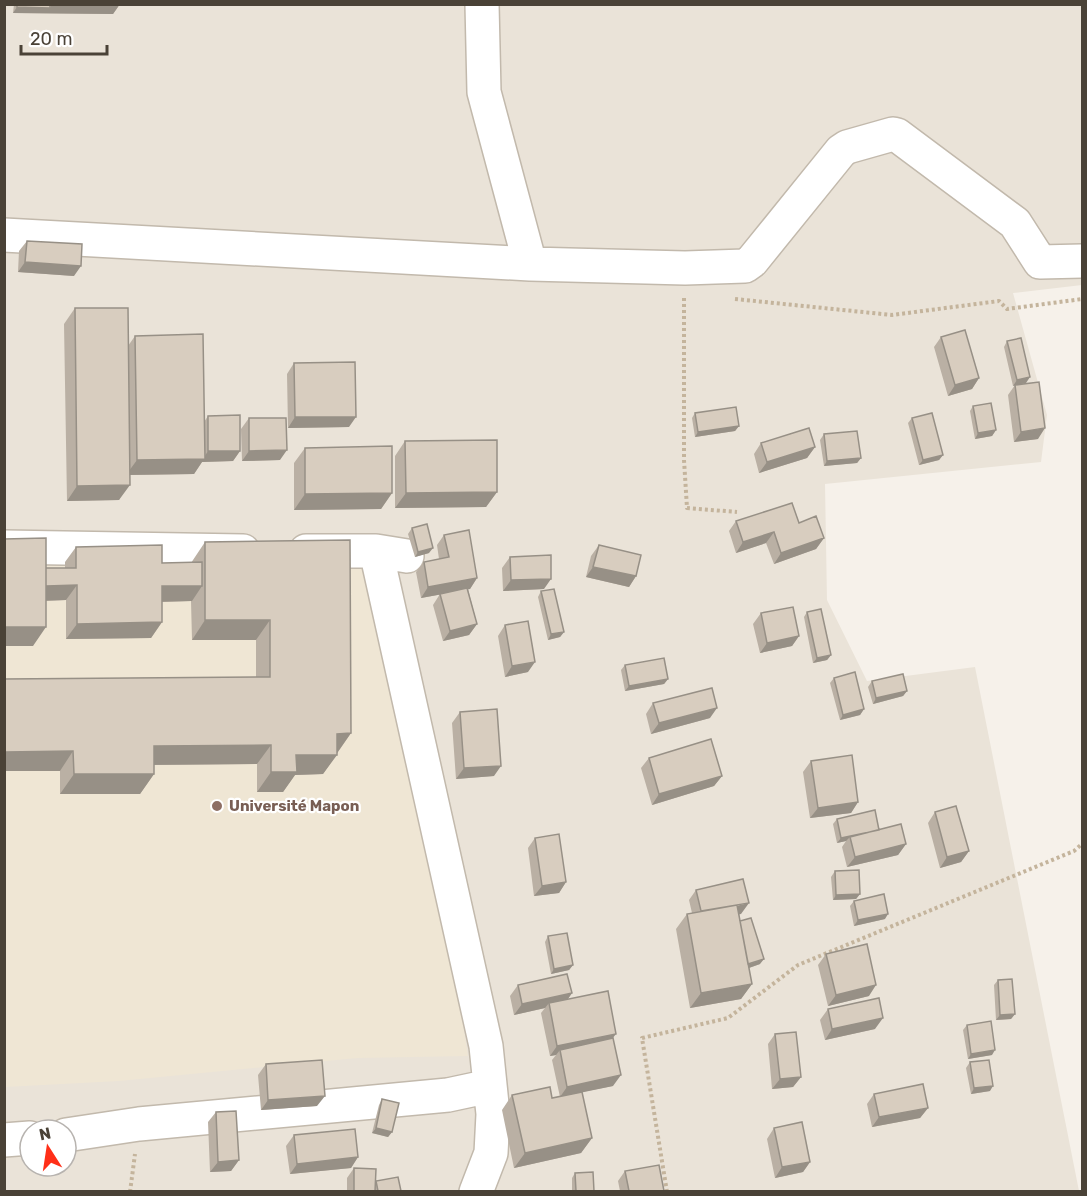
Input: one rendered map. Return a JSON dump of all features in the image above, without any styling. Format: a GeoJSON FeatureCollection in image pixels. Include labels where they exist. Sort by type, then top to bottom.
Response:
{"type":"FeatureCollection","features":[{"type":"Feature","properties":{"kind":"street"},"geometry":{"type":"LineString","coordinates":[[482,4],[484,92],[530,264]]}},
{"type":"Feature","properties":{"kind":"street"},"geometry":{"type":"LineString","coordinates":[[4,235],[530,264],[685,268],[745,266],[752,261],[841,151],[847,147],[893,134],[1015,223],[1040,262],[1083,261]]}},
{"type":"Feature","properties":{"kind":"street"},"geometry":{"type":"LineString","coordinates":[[4,547],[391,554],[486,1046],[493,1114],[491,1153],[476,1191]]}},
{"type":"Feature","properties":{"kind":"street"},"geometry":{"type":"LineString","coordinates":[[78,1133],[139,1124],[448,1095],[490,1086]]}},
{"type":"Feature","properties":{"kind":"path"},"geometry":{"type":"LineString","coordinates":[[685,268],[684,460],[687,508],[737,512]]}},
{"type":"Feature","properties":{"kind":"path"},"geometry":{"type":"LineString","coordinates":[[730,299],[892,315],[999,301],[1006,309],[1083,299]]}},
{"type":"Feature","properties":{"kind":"path"},"geometry":{"type":"LineString","coordinates":[[667,1191],[642,1038],[728,1018],[798,965],[1074,851],[1083,844]]}},
{"type":"Feature","properties":{"kind":"shaded area"},"geometry":{"type":"Polygon","coordinates":[[[5,5],[1082,5],[1082,285],[1013,293],[1047,415],[1041,462],[825,484],[827,600],[867,681],[975,667],[1079,1191],[5,1192],[5,5]]]}},
{"type":"Feature","properties":{"kind":"shaded area","name":"Université Mapon"},"geometry":{"type":"Polygon","coordinates":[[[5,551],[390,556],[468,1056],[357,1058],[119,1081],[5,1087],[5,551]]]}},
{"type":"Feature","properties":{"kind":"building"},"geometry":{"type":"Polygon","coordinates":[[[17,4],[50,4],[50,8],[17,7],[17,4]]]}},
{"type":"Feature","properties":{"kind":"building"},"geometry":{"type":"Polygon","coordinates":[[[27,241],[82,244],[81,266],[25,262],[27,241]]]}},
{"type":"Feature","properties":{"kind":"building"},"geometry":{"type":"Polygon","coordinates":[[[75,308],[128,308],[130,485],[77,486],[75,308]]]}},
{"type":"Feature","properties":{"kind":"building"},"geometry":{"type":"Polygon","coordinates":[[[965,330],[979,378],[955,385],[941,337],[965,330]]]}},
{"type":"Feature","properties":{"kind":"building"},"geometry":{"type":"Polygon","coordinates":[[[203,334],[205,459],[137,460],[135,336],[203,334]]]}},
{"type":"Feature","properties":{"kind":"building"},"geometry":{"type":"Polygon","coordinates":[[[1021,338],[1030,377],[1017,380],[1007,341],[1021,338]]]}},
{"type":"Feature","properties":{"kind":"building"},"geometry":{"type":"Polygon","coordinates":[[[355,362],[356,417],[295,417],[294,363],[355,362]]]}},
{"type":"Feature","properties":{"kind":"building"},"geometry":{"type":"Polygon","coordinates":[[[1039,382],[1045,428],[1021,432],[1015,385],[1039,382]]]}},
{"type":"Feature","properties":{"kind":"building"},"geometry":{"type":"Polygon","coordinates":[[[991,403],[996,430],[978,433],[973,406],[991,403]]]}},
{"type":"Feature","properties":{"kind":"building"},"geometry":{"type":"Polygon","coordinates":[[[736,407],[739,426],[698,432],[695,413],[736,407]]]}},
{"type":"Feature","properties":{"kind":"building"},"geometry":{"type":"Polygon","coordinates":[[[932,413],[943,455],[923,460],[912,418],[932,413]]]}},
{"type":"Feature","properties":{"kind":"building"},"geometry":{"type":"Polygon","coordinates":[[[240,415],[240,451],[208,451],[208,416],[240,415]]]}},
{"type":"Feature","properties":{"kind":"building"},"geometry":{"type":"Polygon","coordinates":[[[249,418],[286,418],[287,450],[249,451],[249,418]]]}},
{"type":"Feature","properties":{"kind":"building"},"geometry":{"type":"Polygon","coordinates":[[[809,428],[815,447],[767,462],[761,443],[809,428]]]}},
{"type":"Feature","properties":{"kind":"building"},"geometry":{"type":"Polygon","coordinates":[[[857,431],[861,458],[827,461],[824,434],[857,431]]]}},
{"type":"Feature","properties":{"kind":"building"},"geometry":{"type":"Polygon","coordinates":[[[497,440],[497,492],[406,493],[405,441],[497,440]]]}},
{"type":"Feature","properties":{"kind":"building"},"geometry":{"type":"Polygon","coordinates":[[[392,446],[392,493],[305,494],[305,448],[392,446]]]}},
{"type":"Feature","properties":{"kind":"building"},"geometry":{"type":"Polygon","coordinates":[[[792,503],[799,523],[816,516],[824,538],[781,553],[774,532],[743,542],[736,521],[792,503]]]}},
{"type":"Feature","properties":{"kind":"building"},"geometry":{"type":"Polygon","coordinates":[[[427,524],[433,548],[418,552],[412,528],[427,524]]]}},
{"type":"Feature","properties":{"kind":"building"},"geometry":{"type":"Polygon","coordinates":[[[469,530],[477,578],[428,587],[424,562],[449,557],[444,535],[469,530]]]}},
{"type":"Feature","properties":{"kind":"building"},"geometry":{"type":"Polygon","coordinates":[[[46,538],[46,627],[4,627],[4,539],[46,538]]]}},
{"type":"Feature","properties":{"kind":"building"},"geometry":{"type":"Polygon","coordinates":[[[350,540],[351,733],[337,734],[337,755],[296,755],[297,772],[271,772],[271,745],[154,746],[154,774],[74,774],[73,751],[4,752],[4,679],[270,677],[270,620],[205,620],[205,542],[350,540]]]}},
{"type":"Feature","properties":{"kind":"building"},"geometry":{"type":"Polygon","coordinates":[[[162,545],[162,563],[202,562],[202,586],[162,586],[162,622],[77,624],[77,585],[46,586],[46,568],[76,568],[76,547],[162,545]]]}},
{"type":"Feature","properties":{"kind":"building"},"geometry":{"type":"Polygon","coordinates":[[[599,545],[641,555],[636,576],[593,567],[599,545]]]}},
{"type":"Feature","properties":{"kind":"building"},"geometry":{"type":"Polygon","coordinates":[[[551,555],[551,579],[511,580],[510,557],[551,555]]]}},
{"type":"Feature","properties":{"kind":"building"},"geometry":{"type":"Polygon","coordinates":[[[467,588],[477,624],[450,631],[440,594],[467,588]]]}},
{"type":"Feature","properties":{"kind":"building"},"geometry":{"type":"Polygon","coordinates":[[[554,589],[564,632],[551,634],[541,591],[554,589]]]}},
{"type":"Feature","properties":{"kind":"building"},"geometry":{"type":"Polygon","coordinates":[[[793,607],[799,636],[767,643],[761,613],[793,607]]]}},
{"type":"Feature","properties":{"kind":"building"},"geometry":{"type":"Polygon","coordinates":[[[821,609],[831,655],[817,658],[807,612],[821,609]]]}},
{"type":"Feature","properties":{"kind":"building"},"geometry":{"type":"Polygon","coordinates":[[[528,621],[535,662],[512,666],[505,625],[528,621]]]}},
{"type":"Feature","properties":{"kind":"building"},"geometry":{"type":"Polygon","coordinates":[[[664,658],[668,679],[629,686],[625,665],[664,658]]]}},
{"type":"Feature","properties":{"kind":"building"},"geometry":{"type":"Polygon","coordinates":[[[855,672],[864,709],[843,715],[834,678],[855,672]]]}},
{"type":"Feature","properties":{"kind":"building"},"geometry":{"type":"Polygon","coordinates":[[[903,674],[907,691],[876,698],[872,681],[903,674]]]}},
{"type":"Feature","properties":{"kind":"building"},"geometry":{"type":"Polygon","coordinates":[[[712,688],[717,708],[659,723],[653,703],[712,688]]]}},
{"type":"Feature","properties":{"kind":"building"},"geometry":{"type":"Polygon","coordinates":[[[497,709],[501,766],[464,768],[460,712],[497,709]]]}},
{"type":"Feature","properties":{"kind":"building"},"geometry":{"type":"Polygon","coordinates":[[[711,739],[722,776],[659,794],[649,758],[711,739]]]}},
{"type":"Feature","properties":{"kind":"building"},"geometry":{"type":"Polygon","coordinates":[[[852,755],[858,802],[818,808],[811,761],[852,755]]]}},
{"type":"Feature","properties":{"kind":"building"},"geometry":{"type":"Polygon","coordinates":[[[956,806],[969,851],[947,857],[935,812],[956,806]]]}},
{"type":"Feature","properties":{"kind":"building"},"geometry":{"type":"Polygon","coordinates":[[[875,810],[879,830],[841,838],[837,819],[875,810]]]}},
{"type":"Feature","properties":{"kind":"building"},"geometry":{"type":"Polygon","coordinates":[[[901,824],[906,844],[855,857],[850,837],[901,824]]]}},
{"type":"Feature","properties":{"kind":"building"},"geometry":{"type":"Polygon","coordinates":[[[559,834],[566,882],[542,886],[535,838],[559,834]]]}},
{"type":"Feature","properties":{"kind":"building"},"geometry":{"type":"Polygon","coordinates":[[[859,870],[860,894],[836,895],[835,871],[859,870]]]}},
{"type":"Feature","properties":{"kind":"building"},"geometry":{"type":"Polygon","coordinates":[[[743,879],[749,903],[701,911],[696,890],[743,879]]]}},
{"type":"Feature","properties":{"kind":"building"},"geometry":{"type":"Polygon","coordinates":[[[884,894],[888,914],[858,920],[854,901],[884,894]]]}},
{"type":"Feature","properties":{"kind":"building"},"geometry":{"type":"Polygon","coordinates":[[[737,905],[752,984],[701,993],[687,914],[737,905]]]}},
{"type":"Feature","properties":{"kind":"building"},"geometry":{"type":"Polygon","coordinates":[[[751,918],[764,959],[748,964],[740,921],[751,918]]]}},
{"type":"Feature","properties":{"kind":"building"},"geometry":{"type":"Polygon","coordinates":[[[567,933],[573,965],[554,969],[548,936],[567,933]]]}},
{"type":"Feature","properties":{"kind":"building"},"geometry":{"type":"Polygon","coordinates":[[[867,944],[876,985],[836,995],[826,954],[867,944]]]}},
{"type":"Feature","properties":{"kind":"building"},"geometry":{"type":"Polygon","coordinates":[[[567,974],[572,993],[522,1004],[518,985],[567,974]]]}},
{"type":"Feature","properties":{"kind":"building"},"geometry":{"type":"Polygon","coordinates":[[[1012,979],[1015,1014],[1000,1015],[998,980],[1012,979]]]}},
{"type":"Feature","properties":{"kind":"building"},"geometry":{"type":"Polygon","coordinates":[[[608,991],[616,1034],[557,1046],[549,1003],[608,991]]]}},
{"type":"Feature","properties":{"kind":"building"},"geometry":{"type":"Polygon","coordinates":[[[879,998],[883,1018],[832,1029],[828,1009],[879,998]]]}},
{"type":"Feature","properties":{"kind":"building"},"geometry":{"type":"Polygon","coordinates":[[[991,1021],[995,1050],[971,1054],[967,1025],[991,1021]]]}},
{"type":"Feature","properties":{"kind":"building"},"geometry":{"type":"Polygon","coordinates":[[[796,1032],[801,1077],[780,1079],[775,1034],[796,1032]]]}},
{"type":"Feature","properties":{"kind":"building"},"geometry":{"type":"Polygon","coordinates":[[[613,1038],[621,1075],[567,1087],[560,1050],[613,1038]]]}},
{"type":"Feature","properties":{"kind":"building"},"geometry":{"type":"Polygon","coordinates":[[[322,1060],[325,1096],[268,1100],[266,1064],[322,1060]]]}},
{"type":"Feature","properties":{"kind":"building"},"geometry":{"type":"Polygon","coordinates":[[[989,1060],[993,1086],[974,1088],[970,1062],[989,1060]]]}},
{"type":"Feature","properties":{"kind":"building"},"geometry":{"type":"Polygon","coordinates":[[[923,1084],[928,1108],[879,1117],[874,1094],[923,1084]]]}},
{"type":"Feature","properties":{"kind":"building"},"geometry":{"type":"Polygon","coordinates":[[[550,1087],[552,1098],[582,1092],[592,1138],[525,1153],[512,1095],[550,1087]]]}},
{"type":"Feature","properties":{"kind":"building"},"geometry":{"type":"Polygon","coordinates":[[[382,1099],[399,1103],[392,1132],[376,1128],[382,1099]]]}},
{"type":"Feature","properties":{"kind":"building"},"geometry":{"type":"Polygon","coordinates":[[[236,1111],[239,1160],[218,1162],[216,1112],[236,1111]]]}},
{"type":"Feature","properties":{"kind":"building"},"geometry":{"type":"Polygon","coordinates":[[[802,1122],[810,1162],[782,1167],[774,1128],[802,1122]]]}},
{"type":"Feature","properties":{"kind":"building"},"geometry":{"type":"Polygon","coordinates":[[[355,1129],[358,1157],[297,1164],[294,1135],[355,1129]]]}},
{"type":"Feature","properties":{"kind":"building"},"geometry":{"type":"Polygon","coordinates":[[[659,1165],[664,1191],[629,1191],[625,1171],[659,1165]]]}},
{"type":"Feature","properties":{"kind":"building"},"geometry":{"type":"Polygon","coordinates":[[[354,1168],[376,1169],[375,1191],[354,1191],[354,1168]]]}},
{"type":"Feature","properties":{"kind":"building"},"geometry":{"type":"Polygon","coordinates":[[[593,1172],[594,1191],[576,1191],[575,1173],[593,1172]]]}},
{"type":"Feature","properties":{"kind":"building"},"geometry":{"type":"Polygon","coordinates":[[[398,1177],[401,1191],[378,1191],[376,1181],[398,1177]]]}},
{"type":"Feature","properties":{"kind":"place","name":"Université Mapon"},"geometry":{"type":"Point","coordinates":[217,806]}}]}
